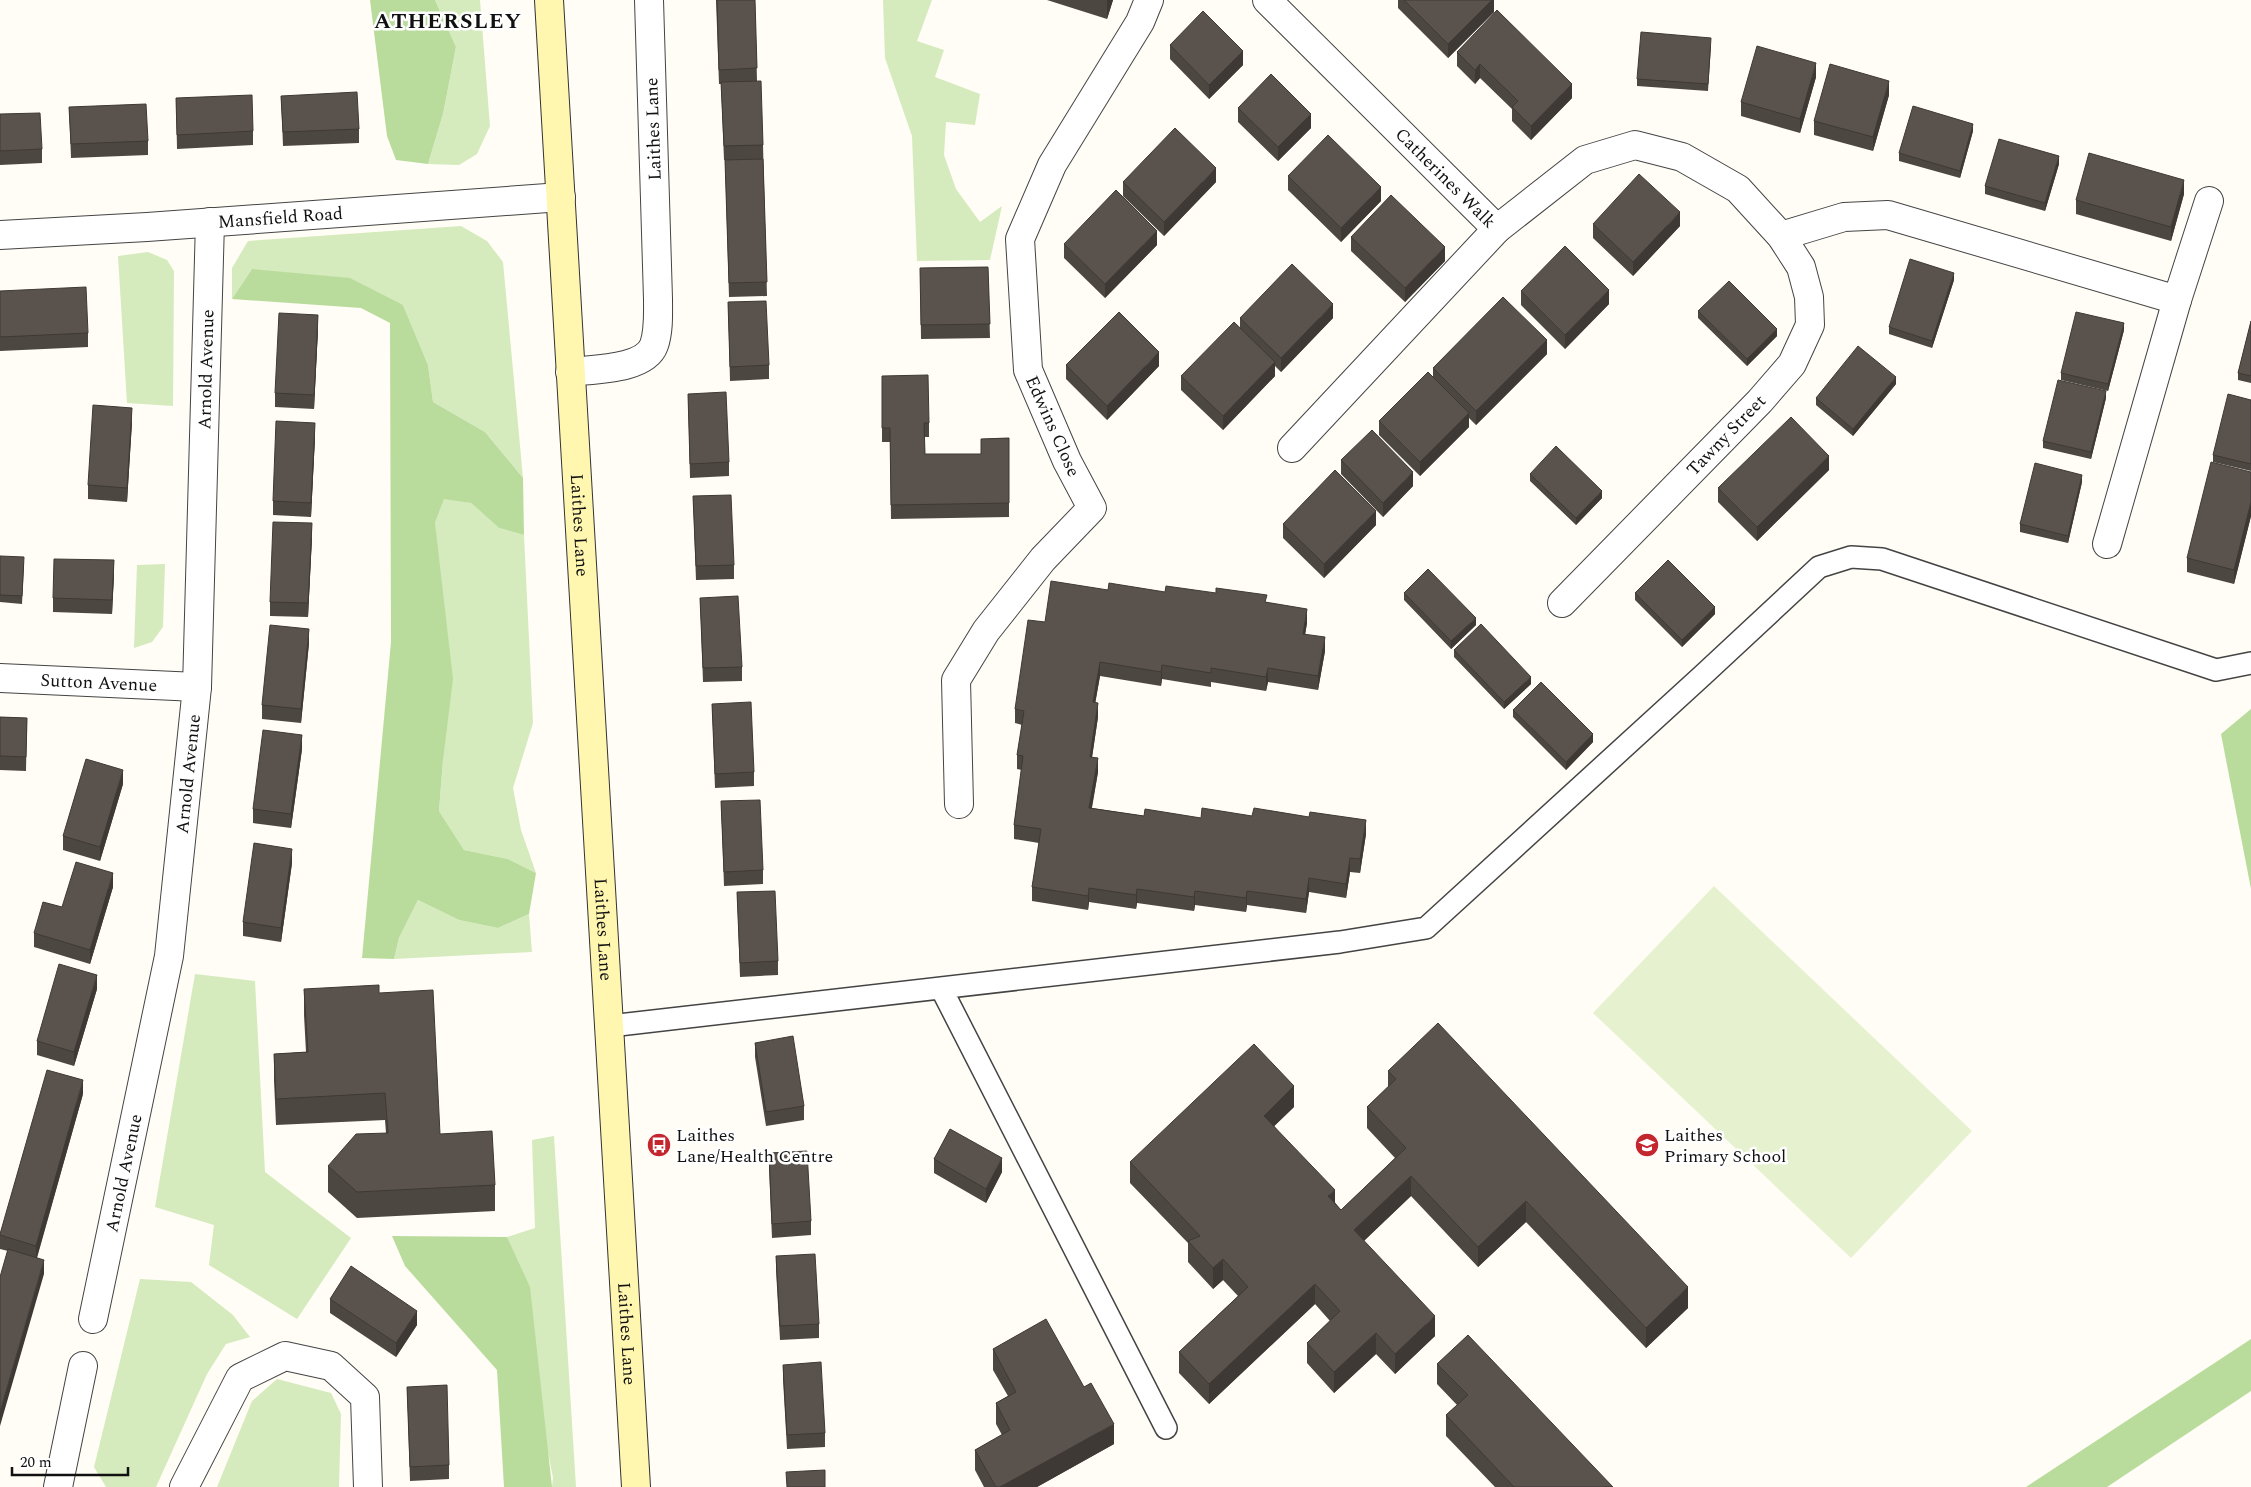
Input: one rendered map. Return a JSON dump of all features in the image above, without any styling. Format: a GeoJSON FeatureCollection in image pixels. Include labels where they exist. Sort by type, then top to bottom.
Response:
{"type":"FeatureCollection","features":[{"type":"Feature","properties":{"kind":"main road","name":"Laithes Lane"},"geometry":{"type":"LineString","coordinates":[[549,0],[636,1487]]}},
{"type":"Feature","properties":{"kind":"street","name":"Laithes Lane"},"geometry":{"type":"LineString","coordinates":[[570,372],[627,365],[644,358],[654,346],[658,325],[658,298],[648,0]]}},
{"type":"Feature","properties":{"kind":"street","name":"Edwins Close"},"geometry":{"type":"LineString","coordinates":[[959,804],[956,680],[986,631],[1043,559],[1092,508],[1067,460],[1028,370],[1020,240],[1052,165],[1140,22],[1149,0]]}},
{"type":"Feature","properties":{"kind":"street","name":"Catherines Walk"},"geometry":{"type":"LineString","coordinates":[[1266,0],[1497,229],[1292,448]]}},
{"type":"Feature","properties":{"kind":"street","name":"Tawny Street"},"geometry":{"type":"LineString","coordinates":[[1497,229],[1585,160],[1635,145],[1682,157],[1738,189],[1781,236],[1801,267],[1809,297],[1810,325],[1792,364],[1760,401],[1562,603]]}},
{"type":"Feature","properties":{"kind":"street","name":"Mansfield Road"},"geometry":{"type":"LineString","coordinates":[[0,235],[561,197]]}},
{"type":"Feature","properties":{"kind":"street"},"geometry":{"type":"LineString","coordinates":[[2107,544],[2177,300],[2209,201]]}},
{"type":"Feature","properties":{"kind":"street"},"geometry":{"type":"LineString","coordinates":[[1781,236],[1844,217],[1888,215],[2177,300]]}},
{"type":"Feature","properties":{"kind":"street","name":"Arnold Avenue"},"geometry":{"type":"LineString","coordinates":[[93,1319],[170,956],[197,687],[210,222]]}},
{"type":"Feature","properties":{"kind":"street","name":"Sutton Avenue"},"geometry":{"type":"LineString","coordinates":[[0,678],[197,687]]}},
{"type":"Feature","properties":{"kind":"street"},"geometry":{"type":"LineString","coordinates":[[184,1487],[240,1378],[285,1356],[331,1366],[365,1397],[368,1487]]}},
{"type":"Feature","properties":{"kind":"street"},"geometry":{"type":"LineString","coordinates":[[58,1487],[83,1366]]}},
{"type":"Feature","properties":{"kind":"lane"},"geometry":{"type":"LineString","coordinates":[[610,1026],[1340,942],[1426,928],[1704,676],[1819,566],[1851,557],[1882,560],[2216,670],[2251,663]]}},
{"type":"Feature","properties":{"kind":"lane"},"geometry":{"type":"LineString","coordinates":[[941,988],[1166,1428]]}},
{"type":"Feature","properties":{"kind":"green space"},"geometry":{"type":"Polygon","coordinates":[[[370,0],[435,0],[456,47],[443,114],[428,164],[396,160],[387,136],[370,0]]]}},
{"type":"Feature","properties":{"kind":"green space"},"geometry":{"type":"Polygon","coordinates":[[[435,0],[480,0],[490,126],[477,154],[459,165],[428,164],[443,114],[456,47],[435,0]]]}},
{"type":"Feature","properties":{"kind":"green space"},"geometry":{"type":"Polygon","coordinates":[[[883,0],[932,0],[917,41],[944,50],[935,77],[980,94],[975,125],[946,122],[944,155],[956,189],[980,222],[1002,206],[990,260],[917,261],[912,136],[885,58],[883,0]]]}},
{"type":"Feature","properties":{"kind":"green space"},"geometry":{"type":"Polygon","coordinates":[[[461,226],[487,241],[503,262],[523,478],[485,432],[433,402],[428,365],[403,305],[252,269],[232,299],[232,268],[248,241],[461,226]]]}},
{"type":"Feature","properties":{"kind":"green space"},"geometry":{"type":"Polygon","coordinates":[[[148,252],[167,260],[174,271],[173,406],[127,403],[118,256],[148,252]]]}},
{"type":"Feature","properties":{"kind":"green space"},"geometry":{"type":"Polygon","coordinates":[[[252,269],[350,278],[403,305],[428,365],[433,402],[485,432],[523,478],[524,535],[499,528],[471,503],[444,499],[435,523],[453,679],[439,811],[464,850],[508,859],[536,873],[529,914],[498,928],[459,920],[418,900],[399,938],[394,959],[362,958],[391,642],[390,323],[361,308],[232,299],[252,269]]]}},
{"type":"Feature","properties":{"kind":"green space"},"geometry":{"type":"Polygon","coordinates":[[[444,498],[471,503],[499,528],[524,535],[533,723],[513,788],[521,830],[536,873],[508,859],[464,850],[439,811],[443,760],[435,523],[444,498]]]}},
{"type":"Feature","properties":{"kind":"green space"},"geometry":{"type":"Polygon","coordinates":[[[165,564],[163,627],[152,642],[134,648],[137,565],[165,564]]]}},
{"type":"Feature","properties":{"kind":"green space"},"geometry":{"type":"Polygon","coordinates":[[[2251,709],[2251,889],[2221,734],[2251,709]]]}},
{"type":"Feature","properties":{"kind":"green space"},"geometry":{"type":"Polygon","coordinates":[[[1714,886],[1972,1131],[1851,1258],[1593,1013],[1714,886]]]}},
{"type":"Feature","properties":{"kind":"green space"},"geometry":{"type":"Polygon","coordinates":[[[418,900],[459,920],[498,928],[529,914],[532,952],[394,959],[399,938],[418,900]]]}},
{"type":"Feature","properties":{"kind":"green space"},"geometry":{"type":"Polygon","coordinates":[[[195,974],[255,981],[265,1172],[351,1238],[297,1319],[209,1265],[214,1225],[155,1207],[195,974]]]}},
{"type":"Feature","properties":{"kind":"green space"},"geometry":{"type":"Polygon","coordinates":[[[554,1136],[576,1487],[552,1487],[553,1478],[507,1237],[535,1228],[532,1140],[554,1136]]]}},
{"type":"Feature","properties":{"kind":"green space"},"geometry":{"type":"Polygon","coordinates":[[[392,1236],[507,1237],[530,1287],[552,1487],[504,1487],[497,1370],[405,1266],[392,1236]]]}},
{"type":"Feature","properties":{"kind":"green space"},"geometry":{"type":"Polygon","coordinates":[[[140,1279],[191,1282],[233,1315],[250,1337],[226,1344],[207,1374],[156,1487],[106,1487],[94,1467],[140,1279]]]}},
{"type":"Feature","properties":{"kind":"green space"},"geometry":{"type":"Polygon","coordinates":[[[2251,1339],[2251,1391],[2107,1487],[2026,1487],[2251,1339]]]}},
{"type":"Feature","properties":{"kind":"green space"},"geometry":{"type":"Polygon","coordinates":[[[277,1379],[331,1393],[341,1414],[339,1487],[217,1487],[252,1401],[277,1379]]]}},
{"type":"Feature","properties":{"kind":"building"},"geometry":{"type":"Polygon","coordinates":[[[717,0],[755,0],[757,68],[719,70],[717,0]]]}},
{"type":"Feature","properties":{"kind":"building"},"geometry":{"type":"Polygon","coordinates":[[[1404,0],[1492,0],[1448,44],[1404,0]]]}},
{"type":"Feature","properties":{"kind":"building"},"geometry":{"type":"Polygon","coordinates":[[[1497,10],[1572,84],[1531,126],[1512,107],[1518,101],[1480,64],[1475,70],[1457,52],[1497,10]]]}},
{"type":"Feature","properties":{"kind":"building"},"geometry":{"type":"Polygon","coordinates":[[[1203,11],[1243,51],[1209,85],[1170,45],[1203,11]]]}},
{"type":"Feature","properties":{"kind":"building"},"geometry":{"type":"Polygon","coordinates":[[[1641,32],[1711,38],[1708,84],[1637,79],[1641,32]]]}},
{"type":"Feature","properties":{"kind":"building"},"geometry":{"type":"Polygon","coordinates":[[[1757,46],[1816,63],[1800,119],[1741,102],[1757,46]]]}},
{"type":"Feature","properties":{"kind":"building"},"geometry":{"type":"Polygon","coordinates":[[[1830,64],[1889,81],[1873,137],[1814,121],[1830,64]]]}},
{"type":"Feature","properties":{"kind":"building"},"geometry":{"type":"Polygon","coordinates":[[[1271,74],[1311,114],[1278,147],[1238,108],[1271,74]]]}},
{"type":"Feature","properties":{"kind":"building"},"geometry":{"type":"Polygon","coordinates":[[[761,81],[763,145],[724,146],[721,82],[761,81]]]}},
{"type":"Feature","properties":{"kind":"building"},"geometry":{"type":"Polygon","coordinates":[[[357,92],[359,129],[283,132],[281,96],[357,92]]]}},
{"type":"Feature","properties":{"kind":"building"},"geometry":{"type":"Polygon","coordinates":[[[252,95],[253,131],[177,135],[176,98],[252,95]]]}},
{"type":"Feature","properties":{"kind":"building"},"geometry":{"type":"Polygon","coordinates":[[[146,104],[148,141],[71,144],[69,107],[146,104]]]}},
{"type":"Feature","properties":{"kind":"building"},"geometry":{"type":"Polygon","coordinates":[[[1913,106],[1973,124],[1960,171],[1899,153],[1913,106]]]}},
{"type":"Feature","properties":{"kind":"building"},"geometry":{"type":"Polygon","coordinates":[[[40,113],[42,149],[0,151],[0,114],[40,113]]]}},
{"type":"Feature","properties":{"kind":"building"},"geometry":{"type":"Polygon","coordinates":[[[1175,128],[1216,168],[1164,222],[1123,182],[1175,128]]]}},
{"type":"Feature","properties":{"kind":"building"},"geometry":{"type":"Polygon","coordinates":[[[1328,135],[1381,187],[1341,228],[1288,176],[1328,135]]]}},
{"type":"Feature","properties":{"kind":"building"},"geometry":{"type":"Polygon","coordinates":[[[1999,139],[2059,156],[2045,203],[1985,186],[1999,139]]]}},
{"type":"Feature","properties":{"kind":"building"},"geometry":{"type":"Polygon","coordinates":[[[2089,153],[2184,180],[2171,227],[2076,200],[2089,153]]]}},
{"type":"Feature","properties":{"kind":"building"},"geometry":{"type":"Polygon","coordinates":[[[763,159],[767,282],[729,283],[725,160],[763,159]]]}},
{"type":"Feature","properties":{"kind":"building"},"geometry":{"type":"Polygon","coordinates":[[[1639,174],[1680,212],[1633,262],[1593,224],[1639,174]]]}},
{"type":"Feature","properties":{"kind":"building"},"geometry":{"type":"Polygon","coordinates":[[[1116,190],[1157,231],[1105,284],[1064,244],[1116,190]]]}},
{"type":"Feature","properties":{"kind":"building"},"geometry":{"type":"Polygon","coordinates":[[[1391,195],[1445,247],[1405,288],[1351,237],[1391,195]]]}},
{"type":"Feature","properties":{"kind":"building"},"geometry":{"type":"Polygon","coordinates":[[[1565,246],[1609,290],[1565,335],[1521,291],[1565,246]]]}},
{"type":"Feature","properties":{"kind":"building"},"geometry":{"type":"Polygon","coordinates":[[[1910,259],[1954,273],[1932,341],[1889,327],[1910,259]]]}},
{"type":"Feature","properties":{"kind":"building"},"geometry":{"type":"Polygon","coordinates":[[[1292,264],[1333,304],[1281,358],[1240,318],[1292,264]]]}},
{"type":"Feature","properties":{"kind":"building"},"geometry":{"type":"Polygon","coordinates":[[[988,267],[990,324],[921,325],[920,268],[988,267]]]}},
{"type":"Feature","properties":{"kind":"building"},"geometry":{"type":"Polygon","coordinates":[[[1729,281],[1777,329],[1747,359],[1698,311],[1729,281]]]}},
{"type":"Feature","properties":{"kind":"building"},"geometry":{"type":"Polygon","coordinates":[[[86,287],[88,333],[0,337],[0,291],[86,287]]]}},
{"type":"Feature","properties":{"kind":"building"},"geometry":{"type":"Polygon","coordinates":[[[1503,297],[1547,340],[1476,411],[1433,368],[1503,297]]]}},
{"type":"Feature","properties":{"kind":"building"},"geometry":{"type":"Polygon","coordinates":[[[766,301],[769,365],[730,367],[728,302],[766,301]]]}},
{"type":"Feature","properties":{"kind":"building"},"geometry":{"type":"Polygon","coordinates":[[[1119,312],[1159,352],[1107,406],[1066,365],[1119,312]]]}},
{"type":"Feature","properties":{"kind":"building"},"geometry":{"type":"Polygon","coordinates":[[[2076,312],[2124,323],[2108,384],[2061,373],[2076,312]]]}},
{"type":"Feature","properties":{"kind":"building"},"geometry":{"type":"Polygon","coordinates":[[[279,313],[318,315],[314,395],[275,393],[279,313]]]}},
{"type":"Feature","properties":{"kind":"building"},"geometry":{"type":"Polygon","coordinates":[[[2251,321],[2251,376],[2238,373],[2251,321]]]}},
{"type":"Feature","properties":{"kind":"building"},"geometry":{"type":"Polygon","coordinates":[[[1234,322],[1275,362],[1223,416],[1181,376],[1234,322]]]}},
{"type":"Feature","properties":{"kind":"building"},"geometry":{"type":"Polygon","coordinates":[[[1858,346],[1896,377],[1853,429],[1816,398],[1858,346]]]}},
{"type":"Feature","properties":{"kind":"building"},"geometry":{"type":"Polygon","coordinates":[[[1428,372],[1469,413],[1420,462],[1379,421],[1428,372]]]}},
{"type":"Feature","properties":{"kind":"building"},"geometry":{"type":"Polygon","coordinates":[[[928,375],[929,423],[924,423],[925,454],[981,454],[981,439],[1009,438],[1009,503],[891,505],[890,428],[882,428],[882,376],[928,375]]]}},
{"type":"Feature","properties":{"kind":"building"},"geometry":{"type":"Polygon","coordinates":[[[2058,380],[2106,391],[2091,452],[2043,441],[2058,380]]]}},
{"type":"Feature","properties":{"kind":"building"},"geometry":{"type":"Polygon","coordinates":[[[726,392],[729,462],[690,464],[688,394],[726,392]]]}},
{"type":"Feature","properties":{"kind":"building"},"geometry":{"type":"Polygon","coordinates":[[[2228,394],[2251,400],[2251,464],[2213,455],[2228,394]]]}},
{"type":"Feature","properties":{"kind":"building"},"geometry":{"type":"Polygon","coordinates":[[[93,405],[132,408],[127,488],[88,485],[93,405]]]}},
{"type":"Feature","properties":{"kind":"building"},"geometry":{"type":"Polygon","coordinates":[[[1791,417],[1829,456],[1757,527],[1718,488],[1791,417]]]}},
{"type":"Feature","properties":{"kind":"building"},"geometry":{"type":"Polygon","coordinates":[[[276,421],[315,423],[311,503],[273,501],[276,421]]]}},
{"type":"Feature","properties":{"kind":"building"},"geometry":{"type":"Polygon","coordinates":[[[1372,430],[1413,472],[1383,503],[1341,460],[1372,430]]]}},
{"type":"Feature","properties":{"kind":"building"},"geometry":{"type":"Polygon","coordinates":[[[1556,446],[1602,491],[1576,518],[1530,474],[1556,446]]]}},
{"type":"Feature","properties":{"kind":"building"},"geometry":{"type":"Polygon","coordinates":[[[2211,462],[2251,472],[2251,502],[2234,570],[2187,558],[2211,462]]]}},
{"type":"Feature","properties":{"kind":"building"},"geometry":{"type":"Polygon","coordinates":[[[2035,463],[2082,475],[2068,536],[2020,524],[2035,463]]]}},
{"type":"Feature","properties":{"kind":"building"},"geometry":{"type":"Polygon","coordinates":[[[1335,470],[1376,511],[1324,564],[1283,524],[1335,470]]]}},
{"type":"Feature","properties":{"kind":"building"},"geometry":{"type":"Polygon","coordinates":[[[731,495],[734,565],[696,566],[693,496],[731,495]]]}},
{"type":"Feature","properties":{"kind":"building"},"geometry":{"type":"Polygon","coordinates":[[[273,522],[312,523],[308,603],[270,602],[273,522]]]}},
{"type":"Feature","properties":{"kind":"building"},"geometry":{"type":"Polygon","coordinates":[[[0,556],[24,557],[22,596],[0,595],[0,556]]]}},
{"type":"Feature","properties":{"kind":"building"},"geometry":{"type":"Polygon","coordinates":[[[54,559],[114,560],[112,600],[53,598],[54,559]]]}},
{"type":"Feature","properties":{"kind":"building"},"geometry":{"type":"Polygon","coordinates":[[[1668,560],[1715,607],[1682,640],[1635,593],[1668,560]]]}},
{"type":"Feature","properties":{"kind":"building"},"geometry":{"type":"Polygon","coordinates":[[[1428,569],[1476,618],[1451,641],[1404,593],[1428,569]]]}},
{"type":"Feature","properties":{"kind":"building"},"geometry":{"type":"Polygon","coordinates":[[[1051,581],[1108,590],[1109,583],[1165,592],[1166,586],[1216,593],[1216,588],[1267,595],[1265,602],[1307,609],[1303,634],[1325,637],[1318,676],[1268,668],[1266,677],[1211,668],[1211,673],[1162,665],[1161,672],[1100,662],[1093,702],[1098,703],[1090,757],[1098,758],[1089,808],[1144,816],[1145,809],[1201,818],[1202,808],[1252,816],[1254,808],[1309,817],[1310,812],[1366,820],[1360,859],[1350,858],[1346,884],[1309,878],[1306,899],[1247,891],[1246,898],[1195,891],[1194,897],[1137,889],[1136,895],[1089,888],[1088,896],[1032,887],[1041,829],[1014,825],[1023,756],[1017,755],[1024,711],[1015,709],[1028,620],[1045,622],[1051,581]]]}},
{"type":"Feature","properties":{"kind":"building"},"geometry":{"type":"Polygon","coordinates":[[[738,596],[742,667],[703,668],[700,598],[738,596]]]}},
{"type":"Feature","properties":{"kind":"building"},"geometry":{"type":"Polygon","coordinates":[[[1481,624],[1531,677],[1504,702],[1454,650],[1481,624]]]}},
{"type":"Feature","properties":{"kind":"building"},"geometry":{"type":"Polygon","coordinates":[[[270,625],[309,629],[301,709],[262,705],[270,625]]]}},
{"type":"Feature","properties":{"kind":"building"},"geometry":{"type":"Polygon","coordinates":[[[1541,682],[1593,734],[1566,762],[1513,710],[1541,682]]]}},
{"type":"Feature","properties":{"kind":"building"},"geometry":{"type":"Polygon","coordinates":[[[751,702],[754,772],[715,774],[712,704],[751,702]]]}},
{"type":"Feature","properties":{"kind":"building"},"geometry":{"type":"Polygon","coordinates":[[[0,717],[27,718],[26,757],[0,756],[0,717]]]}},
{"type":"Feature","properties":{"kind":"building"},"geometry":{"type":"Polygon","coordinates":[[[263,730],[302,735],[291,814],[253,809],[263,730]]]}},
{"type":"Feature","properties":{"kind":"building"},"geometry":{"type":"Polygon","coordinates":[[[86,759],[123,770],[100,847],[63,836],[86,759]]]}},
{"type":"Feature","properties":{"kind":"building"},"geometry":{"type":"Polygon","coordinates":[[[760,800],[763,870],[724,872],[721,801],[760,800]]]}},
{"type":"Feature","properties":{"kind":"building"},"geometry":{"type":"Polygon","coordinates":[[[254,843],[292,849],[281,928],[243,922],[254,843]]]}},
{"type":"Feature","properties":{"kind":"building"},"geometry":{"type":"Polygon","coordinates":[[[76,862],[113,873],[90,950],[34,933],[43,902],[62,907],[76,862]]]}},
{"type":"Feature","properties":{"kind":"building"},"geometry":{"type":"Polygon","coordinates":[[[775,891],[778,961],[740,963],[737,892],[775,891]]]}},
{"type":"Feature","properties":{"kind":"building"},"geometry":{"type":"Polygon","coordinates":[[[59,964],[97,975],[74,1052],[37,1041],[59,964]]]}},
{"type":"Feature","properties":{"kind":"building"},"geometry":{"type":"Polygon","coordinates":[[[379,985],[379,993],[433,990],[440,1134],[492,1131],[495,1185],[357,1192],[328,1166],[356,1134],[388,1133],[385,1093],[276,1099],[274,1054],[308,1052],[304,989],[379,985]]]}},
{"type":"Feature","properties":{"kind":"building"},"geometry":{"type":"Polygon","coordinates":[[[1438,1023],[1688,1287],[1646,1328],[1526,1201],[1478,1247],[1411,1176],[1354,1230],[1435,1316],[1395,1354],[1376,1333],[1334,1372],[1307,1343],[1340,1311],[1315,1284],[1209,1384],[1179,1352],[1248,1287],[1223,1259],[1213,1268],[1188,1241],[1200,1236],[1130,1162],[1254,1044],[1294,1086],[1264,1116],[1335,1190],[1328,1196],[1341,1210],[1406,1148],[1367,1107],[1396,1079],[1388,1071],[1438,1023]]]}},
{"type":"Feature","properties":{"kind":"building"},"geometry":{"type":"Polygon","coordinates":[[[793,1036],[804,1106],[766,1112],[755,1043],[793,1036]]]}},
{"type":"Feature","properties":{"kind":"building"},"geometry":{"type":"Polygon","coordinates":[[[47,1070],[83,1080],[36,1246],[0,1234],[47,1070]]]}},
{"type":"Feature","properties":{"kind":"building"},"geometry":{"type":"Polygon","coordinates":[[[950,1129],[1002,1158],[986,1189],[934,1159],[950,1129]]]}},
{"type":"Feature","properties":{"kind":"building"},"geometry":{"type":"Polygon","coordinates":[[[807,1151],[811,1221],[772,1224],[769,1153],[807,1151]]]}},
{"type":"Feature","properties":{"kind":"building"},"geometry":{"type":"Polygon","coordinates":[[[8,1249],[44,1260],[0,1412],[0,1277],[8,1249]]]}},
{"type":"Feature","properties":{"kind":"building"},"geometry":{"type":"Polygon","coordinates":[[[815,1254],[819,1324],[780,1326],[776,1256],[815,1254]]]}},
{"type":"Feature","properties":{"kind":"building"},"geometry":{"type":"Polygon","coordinates":[[[351,1266],[417,1311],[396,1343],[330,1299],[351,1266]]]}},
{"type":"Feature","properties":{"kind":"building"},"geometry":{"type":"Polygon","coordinates":[[[1046,1319],[1084,1387],[1091,1383],[1114,1424],[1000,1487],[996,1487],[975,1450],[1010,1430],[996,1403],[1016,1392],[993,1349],[1046,1319]]]}},
{"type":"Feature","properties":{"kind":"building"},"geometry":{"type":"Polygon","coordinates":[[[1468,1335],[1613,1487],[1514,1487],[1446,1415],[1468,1395],[1437,1364],[1468,1335]]]}},
{"type":"Feature","properties":{"kind":"building"},"geometry":{"type":"Polygon","coordinates":[[[821,1362],[825,1433],[787,1435],[783,1365],[821,1362]]]}},
{"type":"Feature","properties":{"kind":"building"},"geometry":{"type":"Polygon","coordinates":[[[447,1385],[449,1465],[410,1467],[407,1387],[447,1385]]]}},
{"type":"Feature","properties":{"kind":"building"},"geometry":{"type":"Polygon","coordinates":[[[825,1470],[825,1487],[787,1487],[786,1472],[825,1470]]]}},
{"type":"Feature","properties":{"kind":"place","name":"Laithes Lane/Health Centre"},"geometry":{"type":"Point","coordinates":[659,1145]}},
{"type":"Feature","properties":{"kind":"place","name":"Laithes Primary School"},"geometry":{"type":"Point","coordinates":[1647,1145]}},
{"type":"Feature","properties":{"kind":"district","name":"ATHERSLEY"},"geometry":{"type":"Point","coordinates":[448,20]}}]}
